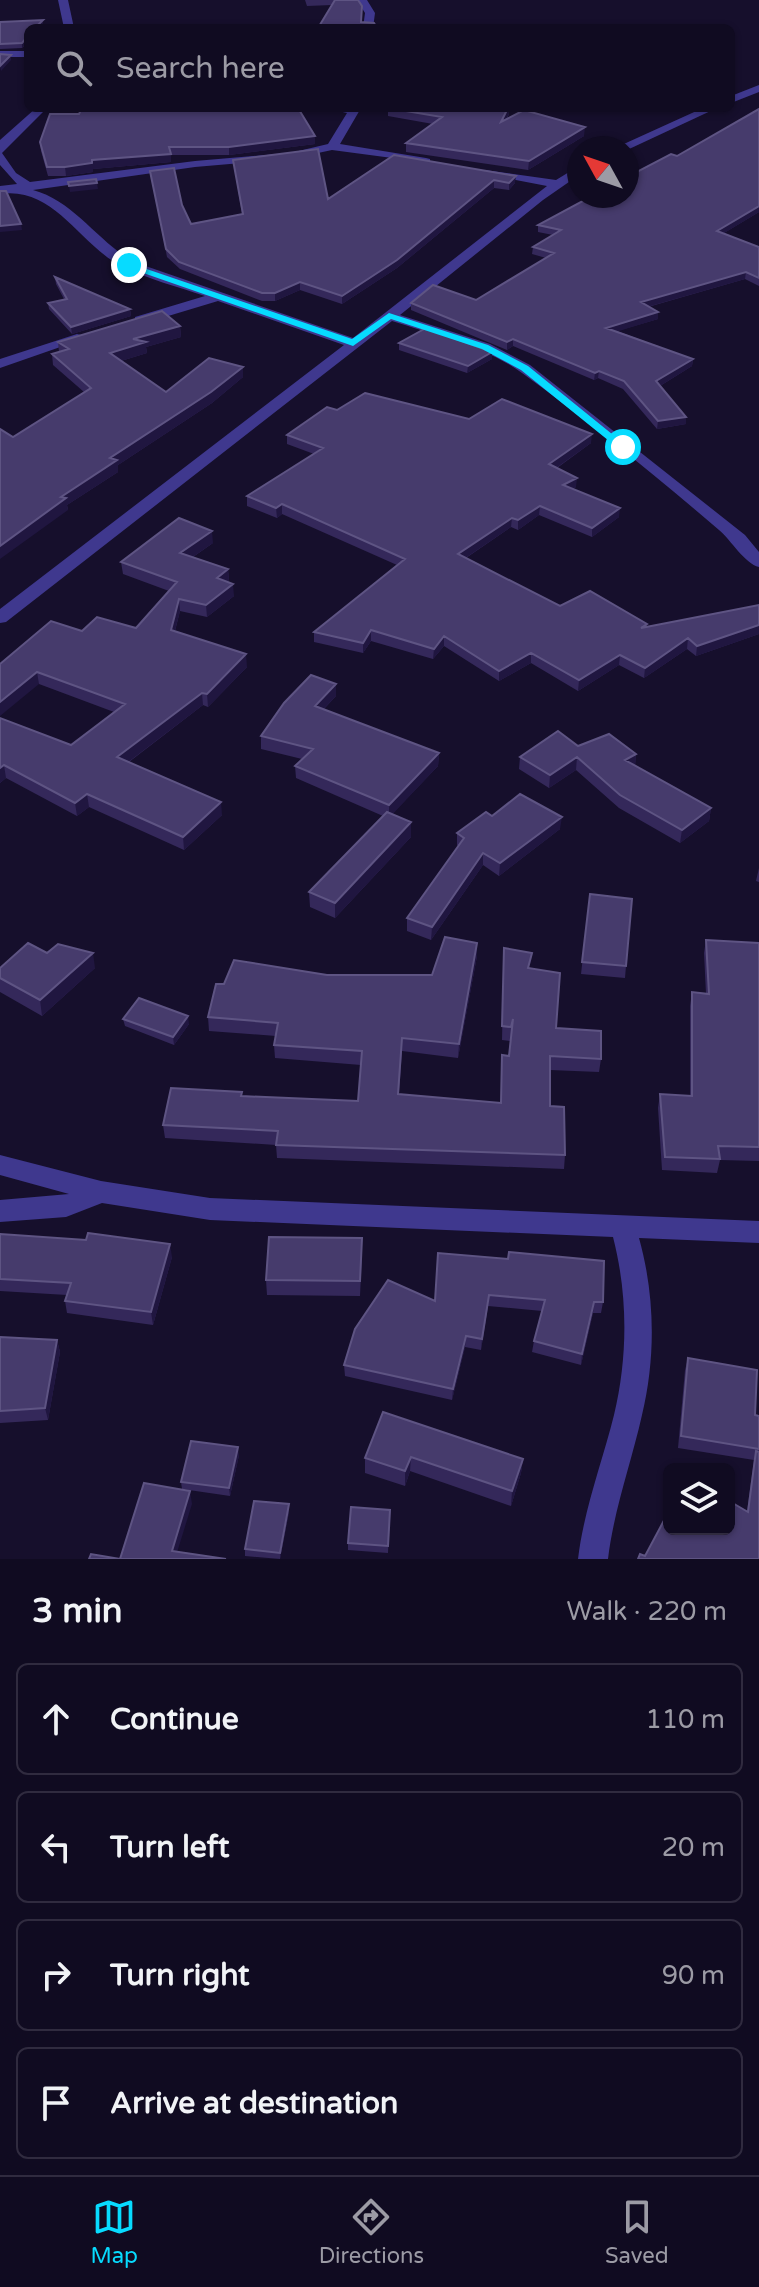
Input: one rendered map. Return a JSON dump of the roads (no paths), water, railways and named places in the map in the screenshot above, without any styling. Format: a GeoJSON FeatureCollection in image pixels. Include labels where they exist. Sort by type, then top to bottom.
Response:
{"type":"FeatureCollection","features":[{"type":"Feature","properties":{"kind":"street"},"geometry":{"type":"LineString","coordinates":[[63,0],[68,24]]}},
{"type":"Feature","properties":{"kind":"street"},"geometry":{"type":"LineString","coordinates":[[362,0],[370,13],[369,24]]}},
{"type":"Feature","properties":{"kind":"street"},"geometry":{"type":"LineString","coordinates":[[0,54],[24,54]]}},
{"type":"Feature","properties":{"kind":"street"},"geometry":{"type":"LineString","coordinates":[[735,98],[759,88]]}},
{"type":"Feature","properties":{"kind":"street"},"geometry":{"type":"LineString","coordinates":[[29,187],[12,175],[0,153],[4,142],[38,112]]}},
{"type":"Feature","properties":{"kind":"street"},"geometry":{"type":"LineString","coordinates":[[332,147],[354,112]]}},
{"type":"Feature","properties":{"kind":"street"},"geometry":{"type":"LineString","coordinates":[[639,140],[703,112]]}},
{"type":"Feature","properties":{"kind":"street"},"geometry":{"type":"LineString","coordinates":[[6,190],[195,164],[290,156],[332,147],[364,149],[442,164]]}},
{"type":"Feature","properties":{"kind":"street"},"geometry":{"type":"LineString","coordinates":[[470,169],[556,184]]}},
{"type":"Feature","properties":{"kind":"street"},"geometry":{"type":"LineString","coordinates":[[0,618],[567,177]]}},
{"type":"Feature","properties":{"kind":"street"},"geometry":{"type":"LineString","coordinates":[[45,194],[60,182]]}},
{"type":"Feature","properties":{"kind":"street"},"geometry":{"type":"LineString","coordinates":[[6,190],[45,194],[76,219],[111,257],[216,297],[353,343]]}},
{"type":"Feature","properties":{"kind":"street"},"geometry":{"type":"LineString","coordinates":[[130,323],[216,297]]}},
{"type":"Feature","properties":{"kind":"street"},"geometry":{"type":"LineString","coordinates":[[389,316],[485,347],[525,368],[699,505],[759,562]]}},
{"type":"Feature","properties":{"kind":"street"},"geometry":{"type":"LineString","coordinates":[[0,364],[100,332]]}},
{"type":"Feature","properties":{"kind":"street"},"geometry":{"type":"LineString","coordinates":[[0,1165],[101,1192],[210,1209],[289,1215],[759,1232]]}},
{"type":"Feature","properties":{"kind":"street"},"geometry":{"type":"LineString","coordinates":[[0,1211],[66,1206],[101,1192]]}},
{"type":"Feature","properties":{"kind":"street"},"geometry":{"type":"LineString","coordinates":[[593,1559],[608,1480],[632,1398],[640,1328],[634,1264],[623,1226]]}}]}
